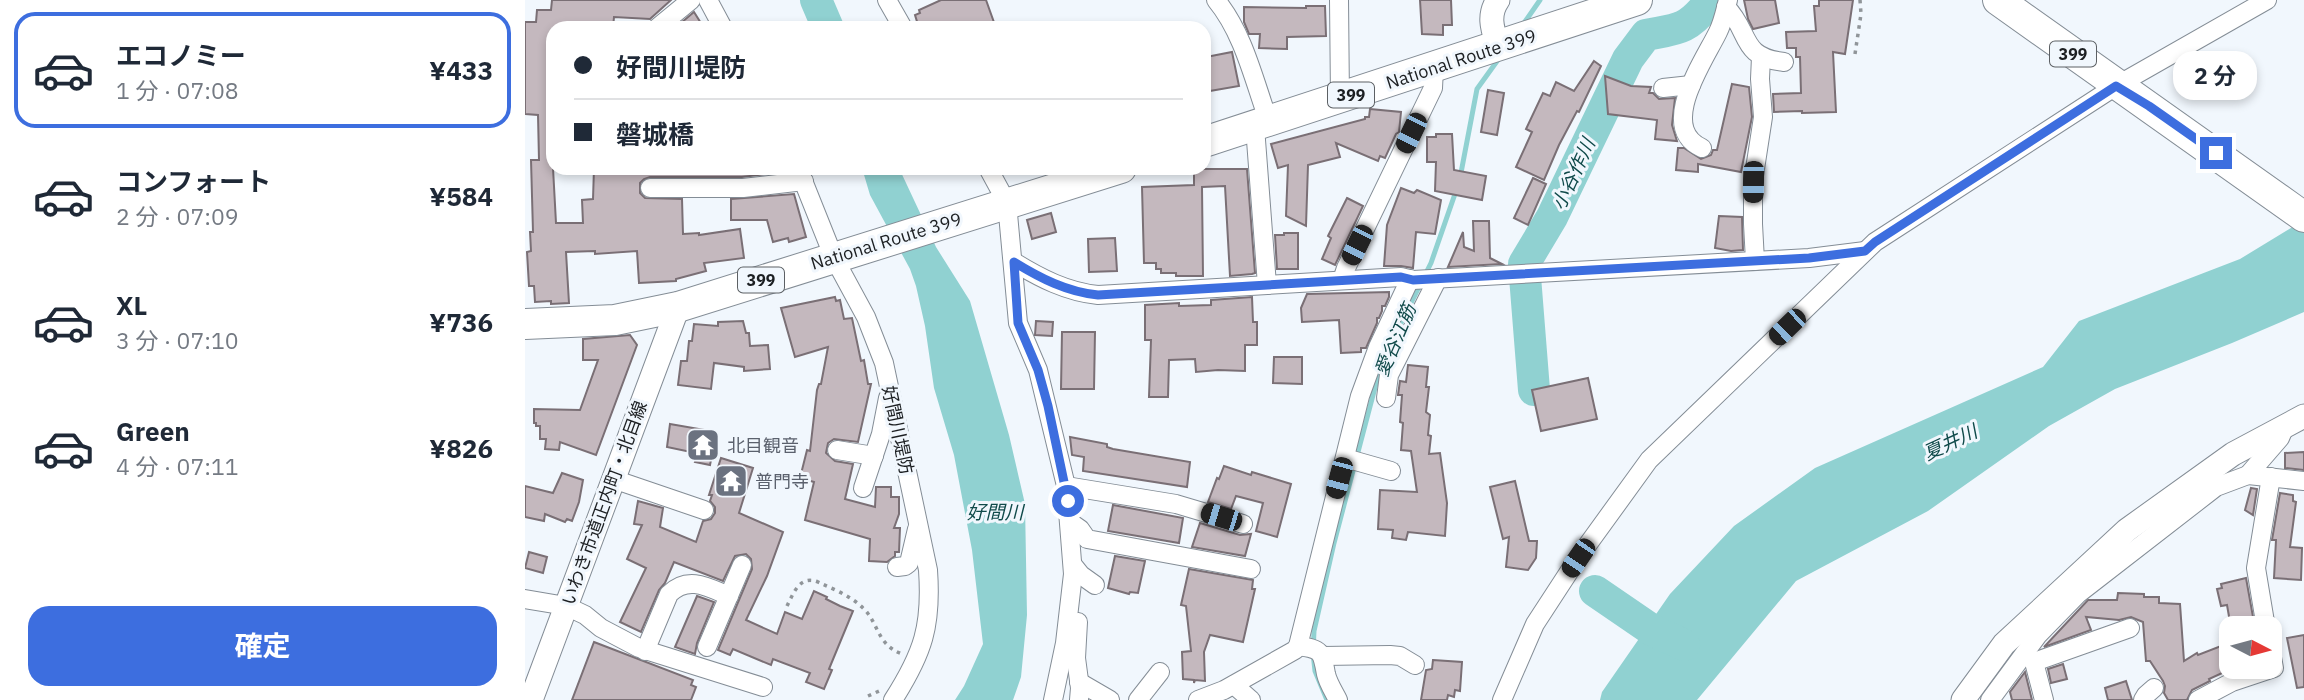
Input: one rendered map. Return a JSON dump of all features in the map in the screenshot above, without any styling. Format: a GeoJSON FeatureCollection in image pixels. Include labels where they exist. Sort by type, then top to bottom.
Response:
{"type":"FeatureCollection","features":[{"type":"Feature","properties":{"kind":"highway","name":"National Route 399"},"geometry":{"type":"LineString","coordinates":[[1211,140],[1637,0]]}},
{"type":"Feature","properties":{"kind":"highway","name":"399"},"geometry":{"type":"LineString","coordinates":[[1998,0],[2304,217]]}},
{"type":"Feature","properties":{"kind":"highway","name":"National Route 399"},"geometry":{"type":"LineString","coordinates":[[525,324],[615,320],[678,307],[1098,175]]}},
{"type":"Feature","properties":{"kind":"street"},"geometry":{"type":"LineString","coordinates":[[666,21],[691,0]]}},
{"type":"Feature","properties":{"kind":"street"},"geometry":{"type":"LineString","coordinates":[[708,0],[719,21]]}},
{"type":"Feature","properties":{"kind":"street"},"geometry":{"type":"LineString","coordinates":[[887,0],[898,21]]}},
{"type":"Feature","properties":{"kind":"street"},"geometry":{"type":"LineString","coordinates":[[1216,0],[1229,17],[1240,39],[1262,125],[1267,285]]}},
{"type":"Feature","properties":{"kind":"street"},"geometry":{"type":"LineString","coordinates":[[1339,0],[1340,99]]}},
{"type":"Feature","properties":{"kind":"street"},"geometry":{"type":"LineString","coordinates":[[1498,0],[1493,7],[1491,21],[1498,47]]}},
{"type":"Feature","properties":{"kind":"street"},"geometry":{"type":"LineString","coordinates":[[1502,700],[1535,624],[1578,558],[1650,460],[1865,251],[2116,86],[2267,0]]}},
{"type":"Feature","properties":{"kind":"street"},"geometry":{"type":"LineString","coordinates":[[1727,4],[1753,51],[1761,57],[1784,62]]}},
{"type":"Feature","properties":{"kind":"street"},"geometry":{"type":"LineString","coordinates":[[1702,148],[1688,138],[1682,123],[1685,101],[1720,28],[1727,4]]}},
{"type":"Feature","properties":{"kind":"street"},"geometry":{"type":"LineString","coordinates":[[1755,261],[1753,182],[1763,117],[1761,57]]}},
{"type":"Feature","properties":{"kind":"street"},"geometry":{"type":"LineString","coordinates":[[1342,280],[1433,88],[1434,68]]}},
{"type":"Feature","properties":{"kind":"street"},"geometry":{"type":"LineString","coordinates":[[1663,88],[1691,85]]}},
{"type":"Feature","properties":{"kind":"street"},"geometry":{"type":"LineString","coordinates":[[650,188],[743,187],[797,175]]}},
{"type":"Feature","properties":{"kind":"street","name":"好間川堤防"},"geometry":{"type":"LineString","coordinates":[[801,175],[884,363],[928,570],[930,601],[927,631],[913,669],[893,700]]}},
{"type":"Feature","properties":{"kind":"street"},"geometry":{"type":"LineString","coordinates":[[992,175],[1007,203],[1018,323],[1038,370],[1066,486],[1073,565],[1065,643],[1053,700]]}},
{"type":"Feature","properties":{"kind":"street"},"geometry":{"type":"LineString","coordinates":[[1014,262],[1058,285],[1079,293],[1098,295],[1342,280],[1437,278],[1755,261],[1865,251]]}},
{"type":"Feature","properties":{"kind":"street"},"geometry":{"type":"LineString","coordinates":[[1386,398],[1389,375],[1437,278]]}},
{"type":"Feature","properties":{"kind":"street"},"geometry":{"type":"LineString","coordinates":[[1198,700],[1234,685],[1296,650],[1360,396],[1371,365],[1411,279]]}},
{"type":"Feature","properties":{"kind":"street","name":"いわき市道正内町・北目線"},"geometry":{"type":"LineString","coordinates":[[531,700],[678,307]]}},
{"type":"Feature","properties":{"kind":"street"},"geometry":{"type":"LineString","coordinates":[[863,488],[881,434],[890,391]]}},
{"type":"Feature","properties":{"kind":"street"},"geometry":{"type":"LineString","coordinates":[[2248,475],[2295,420]]}},
{"type":"Feature","properties":{"kind":"street"},"geometry":{"type":"LineString","coordinates":[[1963,700],[2004,644],[2127,530],[2233,454],[2295,420]]}},
{"type":"Feature","properties":{"kind":"street"},"geometry":{"type":"LineString","coordinates":[[837,450],[874,456]]}},
{"type":"Feature","properties":{"kind":"street"},"geometry":{"type":"LineString","coordinates":[[1345,458],[1391,471]]}},
{"type":"Feature","properties":{"kind":"street"},"geometry":{"type":"LineString","coordinates":[[1990,700],[2038,635],[2078,594],[2216,487],[2248,475],[2304,481]]}},
{"type":"Feature","properties":{"kind":"street"},"geometry":{"type":"LineString","coordinates":[[2264,616],[2256,568],[2271,477]]}},
{"type":"Feature","properties":{"kind":"street"},"geometry":{"type":"LineString","coordinates":[[613,479],[704,510]]}},
{"type":"Feature","properties":{"kind":"street"},"geometry":{"type":"LineString","coordinates":[[1066,486],[1176,504],[1243,524]]}},
{"type":"Feature","properties":{"kind":"street"},"geometry":{"type":"LineString","coordinates":[[1070,522],[1080,529],[1087,539],[1251,569]]}},
{"type":"Feature","properties":{"kind":"street"},"geometry":{"type":"LineString","coordinates":[[897,567],[909,563],[918,526]]}},
{"type":"Feature","properties":{"kind":"street"},"geometry":{"type":"LineString","coordinates":[[707,647],[742,565]]}},
{"type":"Feature","properties":{"kind":"street"},"geometry":{"type":"LineString","coordinates":[[1073,565],[1095,585]]}},
{"type":"Feature","properties":{"kind":"street"},"geometry":{"type":"LineString","coordinates":[[645,651],[669,594],[675,589],[695,583],[729,596]]}},
{"type":"Feature","properties":{"kind":"street"},"geometry":{"type":"LineString","coordinates":[[1071,595],[1078,630],[1076,658],[1079,700]]}},
{"type":"Feature","properties":{"kind":"street"},"geometry":{"type":"LineString","coordinates":[[525,599],[566,606],[645,651],[763,687]]}},
{"type":"Feature","properties":{"kind":"street"},"geometry":{"type":"LineString","coordinates":[[2045,700],[2034,662],[2130,628]]}},
{"type":"Feature","properties":{"kind":"street"},"geometry":{"type":"LineString","coordinates":[[1981,700],[2004,644]]}},
{"type":"Feature","properties":{"kind":"street"},"geometry":{"type":"LineString","coordinates":[[1298,646],[1316,649],[1323,656],[1327,675],[1338,700]]}},
{"type":"Feature","properties":{"kind":"street"},"geometry":{"type":"LineString","coordinates":[[1323,656],[1400,656],[1415,665]]}},
{"type":"Feature","properties":{"kind":"street"},"geometry":{"type":"LineString","coordinates":[[1138,700],[1160,672]]}},
{"type":"Feature","properties":{"kind":"street"},"geometry":{"type":"LineString","coordinates":[[2198,700],[2219,696],[2232,682],[2241,679]]}},
{"type":"Feature","properties":{"kind":"street"},"geometry":{"type":"LineString","coordinates":[[1079,682],[1110,700]]}},
{"type":"Feature","properties":{"kind":"street"},"geometry":{"type":"LineString","coordinates":[[1234,685],[1251,700]]}},
{"type":"Feature","properties":{"kind":"path"},"geometry":{"type":"LineString","coordinates":[[1855,54],[1861,14],[1860,0]]}},
{"type":"Feature","properties":{"kind":"path"},"geometry":{"type":"LineString","coordinates":[[787,606],[795,589],[802,582],[818,582],[854,600],[863,608],[869,614],[878,635],[895,652],[917,658]]}},
{"type":"Feature","properties":{"kind":"water","name":"好間川"},"geometry":{"type":"Polygon","coordinates":[[[864,175],[902,175],[936,247],[970,301],[1009,435],[1025,504],[1027,615],[1021,677],[1013,700],[955,700],[983,644],[972,550],[954,455],[934,388],[916,286],[910,269],[870,195],[864,175]]]}},
{"type":"Feature","properties":{"kind":"water","name":"夏井川"},"geometry":{"type":"Polygon","coordinates":[[[2304,220],[2304,312],[2115,389],[2049,426],[1928,511],[1796,581],[1697,700],[1600,700],[1602,692],[1670,594],[1734,526],[1815,468],[2043,367],[2079,321],[2240,259],[2304,220]]]}},
{"type":"Feature","properties":{"kind":"building"},"geometry":{"type":"Polygon","coordinates":[[[552,0],[671,0],[650,19],[614,17],[614,21],[546,21],[546,175],[553,175],[556,223],[583,223],[582,200],[593,199],[594,175],[758,175],[650,177],[640,183],[640,193],[645,198],[682,199],[683,234],[699,235],[740,229],[744,258],[704,263],[706,271],[676,281],[639,283],[637,251],[595,254],[595,251],[566,252],[569,303],[535,302],[534,286],[529,286],[527,252],[531,251],[530,232],[533,232],[531,160],[539,160],[538,115],[525,114],[525,22],[536,22],[537,10],[551,10],[552,0]]]}},
{"type":"Feature","properties":{"kind":"building"},"geometry":{"type":"Polygon","coordinates":[[[941,0],[986,0],[994,21],[917,21],[915,15],[920,13],[919,10],[941,0]]]}},
{"type":"Feature","properties":{"kind":"building"},"geometry":{"type":"Polygon","coordinates":[[[1420,0],[1451,0],[1452,25],[1443,25],[1443,35],[1422,34],[1420,0]]]}},
{"type":"Feature","properties":{"kind":"building"},"geometry":{"type":"Polygon","coordinates":[[[1744,0],[1775,0],[1779,23],[1753,29],[1744,0]]]}},
{"type":"Feature","properties":{"kind":"building"},"geometry":{"type":"Polygon","coordinates":[[[1819,0],[1853,0],[1845,54],[1833,52],[1836,112],[1774,112],[1773,94],[1801,93],[1800,57],[1796,57],[1796,48],[1787,48],[1786,32],[1816,31],[1814,6],[1819,6],[1819,0]]]}},
{"type":"Feature","properties":{"kind":"building"},"geometry":{"type":"Polygon","coordinates":[[[1325,6],[1326,36],[1287,37],[1287,49],[1259,48],[1260,34],[1249,34],[1244,22],[1244,7],[1325,6]]]}},
{"type":"Feature","properties":{"kind":"building"},"geometry":{"type":"Polygon","coordinates":[[[694,12],[700,21],[683,21],[694,12]]]}},
{"type":"Feature","properties":{"kind":"building"},"geometry":{"type":"Polygon","coordinates":[[[1232,52],[1239,86],[1211,91],[1211,56],[1232,52]]]}},
{"type":"Feature","properties":{"kind":"building"},"geometry":{"type":"Polygon","coordinates":[[[1594,61],[1601,66],[1579,112],[1577,111],[1559,145],[1544,180],[1516,167],[1532,132],[1526,129],[1543,93],[1550,96],[1556,82],[1574,91],[1594,61]]]}},
{"type":"Feature","properties":{"kind":"building"},"geometry":{"type":"Polygon","coordinates":[[[1605,76],[1631,86],[1651,87],[1649,93],[1659,99],[1675,98],[1672,125],[1677,141],[1655,139],[1657,120],[1608,114],[1605,76]]]}},
{"type":"Feature","properties":{"kind":"building"},"geometry":{"type":"Polygon","coordinates":[[[1732,84],[1749,87],[1752,117],[1741,172],[1698,164],[1698,172],[1676,170],[1678,148],[1684,148],[1701,159],[1717,150],[1732,84]]]}},
{"type":"Feature","properties":{"kind":"building"},"geometry":{"type":"Polygon","coordinates":[[[1488,90],[1504,93],[1497,135],[1481,132],[1488,90]]]}},
{"type":"Feature","properties":{"kind":"building"},"geometry":{"type":"Polygon","coordinates":[[[1370,109],[1401,112],[1399,132],[1385,158],[1380,156],[1378,161],[1336,143],[1340,157],[1308,165],[1306,226],[1286,216],[1288,165],[1278,168],[1271,144],[1365,119],[1369,117],[1370,109]]]}},
{"type":"Feature","properties":{"kind":"building"},"geometry":{"type":"Polygon","coordinates":[[[1436,134],[1452,134],[1454,170],[1486,176],[1482,200],[1435,191],[1436,162],[1427,162],[1427,137],[1436,137],[1436,134]]]}},
{"type":"Feature","properties":{"kind":"building"},"geometry":{"type":"Polygon","coordinates":[[[1211,169],[1247,169],[1255,273],[1230,276],[1225,186],[1202,187],[1203,276],[1161,273],[1161,269],[1156,269],[1156,263],[1144,263],[1142,187],[1194,185],[1194,175],[1211,175],[1211,169]]]}},
{"type":"Feature","properties":{"kind":"building"},"geometry":{"type":"Polygon","coordinates":[[[1533,178],[1546,184],[1528,225],[1514,218],[1533,178]]]}},
{"type":"Feature","properties":{"kind":"building"},"geometry":{"type":"Polygon","coordinates":[[[1401,188],[1414,193],[1417,190],[1441,200],[1435,234],[1416,232],[1413,268],[1384,266],[1387,225],[1401,188]]]}},
{"type":"Feature","properties":{"kind":"building"},"geometry":{"type":"Polygon","coordinates":[[[794,194],[806,237],[789,242],[788,238],[773,242],[767,220],[731,220],[731,199],[794,194]]]}},
{"type":"Feature","properties":{"kind":"building"},"geometry":{"type":"Polygon","coordinates":[[[1347,198],[1363,206],[1335,265],[1322,259],[1331,238],[1328,236],[1347,198]]]}},
{"type":"Feature","properties":{"kind":"building"},"geometry":{"type":"Polygon","coordinates":[[[1051,213],[1056,232],[1032,239],[1027,220],[1051,213]]]}},
{"type":"Feature","properties":{"kind":"building"},"geometry":{"type":"Polygon","coordinates":[[[1719,216],[1742,217],[1743,250],[1715,248],[1719,216]]]}},
{"type":"Feature","properties":{"kind":"building"},"geometry":{"type":"Polygon","coordinates":[[[1473,221],[1489,221],[1490,258],[1502,264],[1448,267],[1463,232],[1464,247],[1474,251],[1473,221]]]}},
{"type":"Feature","properties":{"kind":"building"},"geometry":{"type":"Polygon","coordinates":[[[1298,233],[1298,269],[1277,269],[1275,235],[1298,233]]]}},
{"type":"Feature","properties":{"kind":"building"},"geometry":{"type":"Polygon","coordinates":[[[1115,238],[1117,271],[1089,272],[1088,239],[1115,238]]]}},
{"type":"Feature","properties":{"kind":"building"},"geometry":{"type":"Polygon","coordinates":[[[1389,292],[1366,348],[1361,348],[1361,352],[1341,353],[1339,320],[1302,322],[1301,308],[1307,294],[1389,292]]]}},
{"type":"Feature","properties":{"kind":"building"},"geometry":{"type":"Polygon","coordinates":[[[835,297],[836,301],[840,300],[844,319],[852,318],[861,361],[864,360],[868,384],[871,384],[858,442],[834,439],[828,443],[826,453],[835,461],[853,464],[845,499],[875,507],[876,487],[891,487],[891,497],[899,497],[899,514],[894,528],[900,528],[899,552],[895,552],[895,556],[887,562],[869,561],[870,539],[805,520],[814,482],[800,478],[807,450],[810,451],[817,390],[821,384],[828,347],[795,357],[781,308],[835,297]]]}},
{"type":"Feature","properties":{"kind":"building"},"geometry":{"type":"Polygon","coordinates":[[[1252,297],[1253,322],[1257,322],[1257,345],[1245,345],[1245,371],[1196,372],[1195,359],[1169,360],[1168,397],[1149,397],[1151,340],[1145,340],[1145,305],[1211,305],[1211,300],[1252,297]]]}},
{"type":"Feature","properties":{"kind":"building"},"geometry":{"type":"Polygon","coordinates":[[[743,321],[746,333],[749,333],[750,346],[768,345],[770,369],[744,371],[744,367],[714,363],[711,389],[678,385],[681,361],[687,361],[694,324],[718,326],[718,322],[743,321]]]}},
{"type":"Feature","properties":{"kind":"building"},"geometry":{"type":"Polygon","coordinates":[[[1036,321],[1053,322],[1052,336],[1035,335],[1036,321]]]}},
{"type":"Feature","properties":{"kind":"building"},"geometry":{"type":"Polygon","coordinates":[[[1062,332],[1095,332],[1094,389],[1061,389],[1062,332]]]}},
{"type":"Feature","properties":{"kind":"building"},"geometry":{"type":"Polygon","coordinates":[[[630,335],[637,345],[596,455],[560,442],[559,450],[545,449],[546,439],[540,439],[540,426],[534,423],[534,409],[580,410],[598,360],[583,360],[583,339],[630,335]]]}},
{"type":"Feature","properties":{"kind":"building"},"geometry":{"type":"Polygon","coordinates":[[[1274,357],[1302,357],[1302,384],[1273,383],[1274,357]]]}},
{"type":"Feature","properties":{"kind":"building"},"geometry":{"type":"Polygon","coordinates":[[[1408,365],[1428,367],[1426,412],[1430,415],[1429,454],[1440,453],[1447,503],[1445,536],[1408,532],[1406,540],[1392,538],[1393,530],[1378,529],[1380,490],[1417,492],[1411,451],[1401,450],[1402,395],[1398,395],[1400,381],[1406,382],[1408,365]]]}},
{"type":"Feature","properties":{"kind":"building"},"geometry":{"type":"Polygon","coordinates":[[[1588,378],[1597,419],[1541,431],[1532,390],[1588,378]]]}},
{"type":"Feature","properties":{"kind":"building","name":"北目観音"},"geometry":{"type":"Polygon","coordinates":[[[670,424],[705,430],[704,438],[715,440],[710,465],[695,462],[697,456],[690,455],[691,452],[667,447],[670,424]]]}},
{"type":"Feature","properties":{"kind":"building"},"geometry":{"type":"Polygon","coordinates":[[[1070,437],[1107,444],[1107,447],[1113,449],[1190,462],[1187,487],[1083,471],[1084,457],[1072,455],[1070,437]]]}},
{"type":"Feature","properties":{"kind":"building"},"geometry":{"type":"Polygon","coordinates":[[[2304,452],[2304,470],[2285,468],[2285,453],[2304,452]]]}},
{"type":"Feature","properties":{"kind":"building"},"geometry":{"type":"Polygon","coordinates":[[[721,458],[753,468],[739,513],[783,532],[767,576],[746,620],[777,634],[785,612],[802,619],[814,591],[853,611],[829,669],[832,670],[824,689],[806,682],[810,673],[773,659],[771,665],[733,649],[730,655],[718,650],[752,569],[751,559],[746,554],[735,556],[723,581],[674,562],[641,632],[620,622],[646,568],[627,559],[642,525],[634,524],[638,501],[663,508],[660,527],[696,542],[703,521],[711,519],[715,513],[715,507],[710,501],[712,495],[709,495],[721,458]]]}},
{"type":"Feature","properties":{"kind":"building"},"geometry":{"type":"Polygon","coordinates":[[[1224,466],[1291,484],[1277,537],[1256,531],[1263,503],[1236,496],[1231,509],[1208,502],[1224,466]]]}},
{"type":"Feature","properties":{"kind":"building"},"geometry":{"type":"Polygon","coordinates":[[[562,473],[583,480],[572,521],[567,519],[565,522],[545,514],[544,521],[525,517],[525,486],[553,493],[562,473]]]}},
{"type":"Feature","properties":{"kind":"building"},"geometry":{"type":"Polygon","coordinates":[[[1515,481],[1529,541],[1537,541],[1536,558],[1528,570],[1506,567],[1509,537],[1503,539],[1490,487],[1515,481]]]}},
{"type":"Feature","properties":{"kind":"building"},"geometry":{"type":"Polygon","coordinates":[[[2251,488],[2257,489],[2253,515],[2245,510],[2251,488]]]}},
{"type":"Feature","properties":{"kind":"building"},"geometry":{"type":"Polygon","coordinates":[[[2280,493],[2293,495],[2293,501],[2296,502],[2290,547],[2302,548],[2301,580],[2274,578],[2276,540],[2272,540],[2280,493]]]}},
{"type":"Feature","properties":{"kind":"building"},"geometry":{"type":"Polygon","coordinates":[[[1113,505],[1183,518],[1179,543],[1108,531],[1113,505]]]}},
{"type":"Feature","properties":{"kind":"building"},"geometry":{"type":"Polygon","coordinates":[[[1200,523],[1240,535],[1251,534],[1245,556],[1192,547],[1200,523]]]}},
{"type":"Feature","properties":{"kind":"building"},"geometry":{"type":"Polygon","coordinates":[[[529,552],[547,557],[543,573],[525,568],[529,552]]]}},
{"type":"Feature","properties":{"kind":"building"},"geometry":{"type":"Polygon","coordinates":[[[1115,556],[1145,561],[1138,593],[1129,594],[1108,588],[1115,556]]]}},
{"type":"Feature","properties":{"kind":"building"},"geometry":{"type":"Polygon","coordinates":[[[1189,569],[1253,580],[1252,589],[1255,589],[1243,642],[1210,635],[1204,652],[1205,681],[1195,680],[1194,683],[1194,680],[1183,679],[1182,652],[1191,651],[1186,606],[1181,605],[1189,569]]]}},
{"type":"Feature","properties":{"kind":"building"},"geometry":{"type":"Polygon","coordinates":[[[2246,578],[2253,616],[2229,616],[2227,605],[2221,606],[2217,589],[2222,588],[2221,584],[2246,578]]]}},
{"type":"Feature","properties":{"kind":"building"},"geometry":{"type":"Polygon","coordinates":[[[2118,593],[2144,594],[2144,597],[2159,597],[2159,603],[2180,604],[2184,661],[2197,653],[2198,655],[2219,647],[2219,674],[2192,690],[2187,700],[2168,700],[2163,681],[2150,661],[2146,661],[2143,622],[2131,617],[2119,620],[2086,617],[2091,630],[2044,647],[2088,600],[2117,600],[2118,593]]]}},
{"type":"Feature","properties":{"kind":"building"},"geometry":{"type":"Polygon","coordinates":[[[697,596],[714,602],[695,654],[675,647],[697,596]]]}},
{"type":"Feature","properties":{"kind":"building"},"geometry":{"type":"Polygon","coordinates":[[[2304,635],[2304,687],[2297,688],[2287,638],[2304,635]]]}},
{"type":"Feature","properties":{"kind":"building"},"geometry":{"type":"Polygon","coordinates":[[[594,642],[693,680],[691,685],[696,687],[691,700],[572,700],[594,642]]]}},
{"type":"Feature","properties":{"kind":"building"},"geometry":{"type":"Polygon","coordinates":[[[1433,660],[1462,662],[1460,691],[1455,690],[1454,697],[1448,695],[1447,700],[1421,700],[1426,670],[1432,669],[1433,660]]]}},
{"type":"Feature","properties":{"kind":"building"},"geometry":{"type":"Polygon","coordinates":[[[2063,664],[2067,679],[2051,683],[2048,669],[2063,664]]]}},
{"type":"Feature","properties":{"kind":"building"},"geometry":{"type":"Polygon","coordinates":[[[2025,672],[2032,700],[2012,700],[2010,692],[2025,672]]]}},
{"type":"Feature","properties":{"kind":"building"},"geometry":{"type":"Polygon","coordinates":[[[2126,681],[2132,700],[2108,700],[2105,688],[2126,681]]]}},
{"type":"Feature","properties":{"kind":"waterway","name":"好間川"},"geometry":{"type":"LineString","coordinates":[[816,0],[825,21]]}},
{"type":"Feature","properties":{"kind":"waterway","name":"愛谷江筋"},"geometry":{"type":"LineString","coordinates":[[1522,26],[1540,0]]}},
{"type":"Feature","properties":{"kind":"waterway","name":"小谷作川"},"geometry":{"type":"LineString","coordinates":[[1534,390],[1524,264],[1552,217],[1628,59],[1646,35],[1673,30],[1686,24],[1707,5]]}},
{"type":"Feature","properties":{"kind":"waterway","name":"愛谷江筋"},"geometry":{"type":"LineString","coordinates":[[1460,178],[1477,89],[1500,57]]}},
{"type":"Feature","properties":{"kind":"waterway","name":"愛谷江筋"},"geometry":{"type":"LineString","coordinates":[[1327,700],[1315,671],[1313,653],[1314,631],[1334,543],[1378,376],[1387,351],[1431,263],[1456,191]]}},
{"type":"Feature","properties":{"kind":"waterway","name":"小谷作川"},"geometry":{"type":"LineString","coordinates":[[1595,591],[1652,630],[1684,645]]}},
{"type":"Feature","properties":{"kind":"place","name":"北目観音"},"geometry":{"type":"Point","coordinates":[703,445]}},
{"type":"Feature","properties":{"kind":"place","name":"普門寺"},"geometry":{"type":"Point","coordinates":[731,481]}},
{"type":"Feature","properties":{"kind":"route"},"geometry":{"type":"LineString","coordinates":[[1068,501],[1038,370],[1018,323],[1014,262],[1058,285],[1079,293],[1098,295],[1401,277],[1413,280],[1809,258],[1865,251],[2116,86],[2216,153]]}}]}
